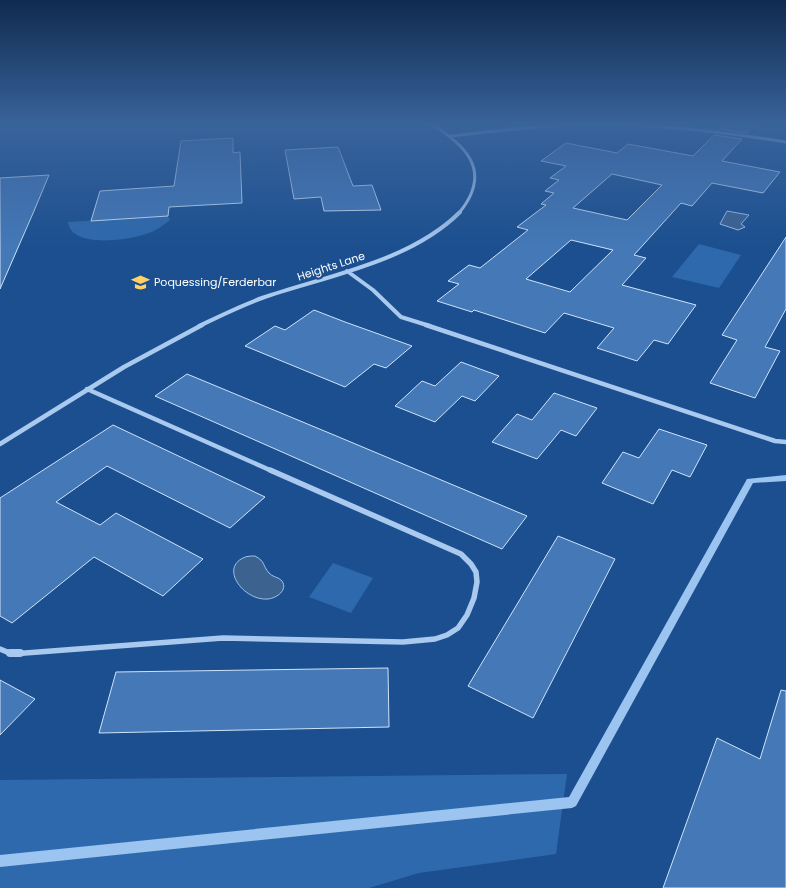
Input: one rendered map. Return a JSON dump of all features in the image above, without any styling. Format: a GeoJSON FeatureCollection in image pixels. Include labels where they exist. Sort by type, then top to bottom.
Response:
{"type":"FeatureCollection","features":[{"type":"Feature","properties":{"kind":"street","name":"Heights Lane"},"geometry":{"type":"LineString","coordinates":[[0,444],[166,342],[242,306],[369,264],[418,242],[443,226],[467,202],[475,186],[474,164]]}},
{"type":"Feature","properties":{"kind":"street"},"geometry":{"type":"LineString","coordinates":[[347,271],[374,290],[401,317],[766,438],[786,442]]}},
{"type":"Feature","properties":{"kind":"street"},"geometry":{"type":"LineString","coordinates":[[0,648],[12,654],[223,638],[431,641],[455,632],[465,619],[474,598],[477,575],[472,563],[462,554],[87,389]]}},
{"type":"Feature","properties":{"kind":"shaded area"},"geometry":{"type":"Polygon","coordinates":[[[727,211],[749,215],[741,224],[745,227],[738,230],[720,224],[727,211]]]}},
{"type":"Feature","properties":{"kind":"shaded area"},"geometry":{"type":"Polygon","coordinates":[[[168,216],[170,220],[153,231],[115,240],[90,239],[79,236],[72,231],[68,222],[168,216]]]}},
{"type":"Feature","properties":{"kind":"shaded area"},"geometry":{"type":"Polygon","coordinates":[[[699,244],[741,255],[719,288],[672,277],[699,244]]]}},
{"type":"Feature","properties":{"kind":"shaded area"},"geometry":{"type":"Polygon","coordinates":[[[255,556],[262,562],[270,574],[282,581],[283,590],[275,597],[268,599],[251,595],[243,590],[234,576],[236,563],[244,557],[255,556]]]}},
{"type":"Feature","properties":{"kind":"shaded area"},"geometry":{"type":"Polygon","coordinates":[[[333,563],[373,578],[351,613],[309,597],[333,563]]]}},
{"type":"Feature","properties":{"kind":"shaded area"},"geometry":{"type":"Polygon","coordinates":[[[567,774],[556,854],[419,873],[369,888],[0,888],[0,780],[567,774]]]}},
{"type":"Feature","properties":{"kind":"building"},"geometry":{"type":"Polygon","coordinates":[[[177,164],[240,164],[242,203],[169,207],[168,216],[91,221],[100,191],[174,186],[177,164]]]}},
{"type":"Feature","properties":{"kind":"building"},"geometry":{"type":"Polygon","coordinates":[[[288,164],[345,164],[353,186],[372,185],[381,210],[324,211],[321,197],[294,199],[288,164]]]}},
{"type":"Feature","properties":{"kind":"building"},"geometry":{"type":"Polygon","coordinates":[[[558,164],[740,164],[780,172],[763,193],[712,183],[692,206],[681,203],[634,255],[646,258],[622,285],[696,305],[668,344],[654,340],[637,361],[597,348],[614,328],[564,313],[545,333],[474,310],[472,312],[437,301],[459,284],[448,281],[469,265],[480,268],[528,230],[517,227],[546,205],[541,204],[554,193],[545,191],[559,180],[550,178],[566,166],[558,164]],[[612,174],[573,208],[627,220],[662,185],[612,174]],[[571,240],[526,279],[570,292],[613,250],[571,240]]]}},
{"type":"Feature","properties":{"kind":"building"},"geometry":{"type":"Polygon","coordinates":[[[49,175],[34,211],[0,289],[0,178],[49,175]]]}},
{"type":"Feature","properties":{"kind":"building"},"geometry":{"type":"Polygon","coordinates":[[[786,237],[786,309],[765,347],[780,351],[755,398],[710,383],[737,340],[722,335],[786,237]]]}},
{"type":"Feature","properties":{"kind":"building"},"geometry":{"type":"Polygon","coordinates":[[[314,310],[412,346],[386,368],[374,364],[345,387],[245,346],[275,326],[285,330],[314,310]]]}},
{"type":"Feature","properties":{"kind":"building"},"geometry":{"type":"Polygon","coordinates":[[[461,362],[499,376],[475,401],[462,396],[435,422],[395,406],[422,381],[435,386],[461,362]]]}},
{"type":"Feature","properties":{"kind":"building"},"geometry":{"type":"Polygon","coordinates":[[[187,374],[527,516],[502,549],[155,396],[187,374]]]}},
{"type":"Feature","properties":{"kind":"building"},"geometry":{"type":"Polygon","coordinates":[[[554,393],[597,408],[576,436],[561,430],[537,459],[492,442],[517,414],[532,420],[554,393]]]}},
{"type":"Feature","properties":{"kind":"building"},"geometry":{"type":"Polygon","coordinates":[[[113,425],[265,497],[230,528],[107,466],[56,502],[100,525],[116,513],[203,559],[163,596],[94,557],[12,623],[0,616],[0,498],[113,425]]]}},
{"type":"Feature","properties":{"kind":"building"},"geometry":{"type":"Polygon","coordinates":[[[659,429],[707,445],[690,477],[672,470],[653,504],[602,483],[623,452],[639,458],[659,429]]]}},
{"type":"Feature","properties":{"kind":"building"},"geometry":{"type":"Polygon","coordinates":[[[558,536],[615,559],[533,718],[468,686],[558,536]]]}},
{"type":"Feature","properties":{"kind":"building"},"geometry":{"type":"Polygon","coordinates":[[[388,668],[389,727],[99,733],[116,672],[388,668]]]}},
{"type":"Feature","properties":{"kind":"building"},"geometry":{"type":"Polygon","coordinates":[[[0,680],[35,699],[0,735],[0,680]]]}},
{"type":"Feature","properties":{"kind":"building"},"geometry":{"type":"Polygon","coordinates":[[[781,690],[786,691],[786,888],[663,888],[717,738],[760,759],[781,690]]]}},
{"type":"Feature","properties":{"kind":"waterway"},"geometry":{"type":"LineString","coordinates":[[0,861],[572,802],[750,481],[786,478]]}},
{"type":"Feature","properties":{"kind":"place","name":"Poquessing/Ferderbar"},"geometry":{"type":"Point","coordinates":[140,282]}}]}
